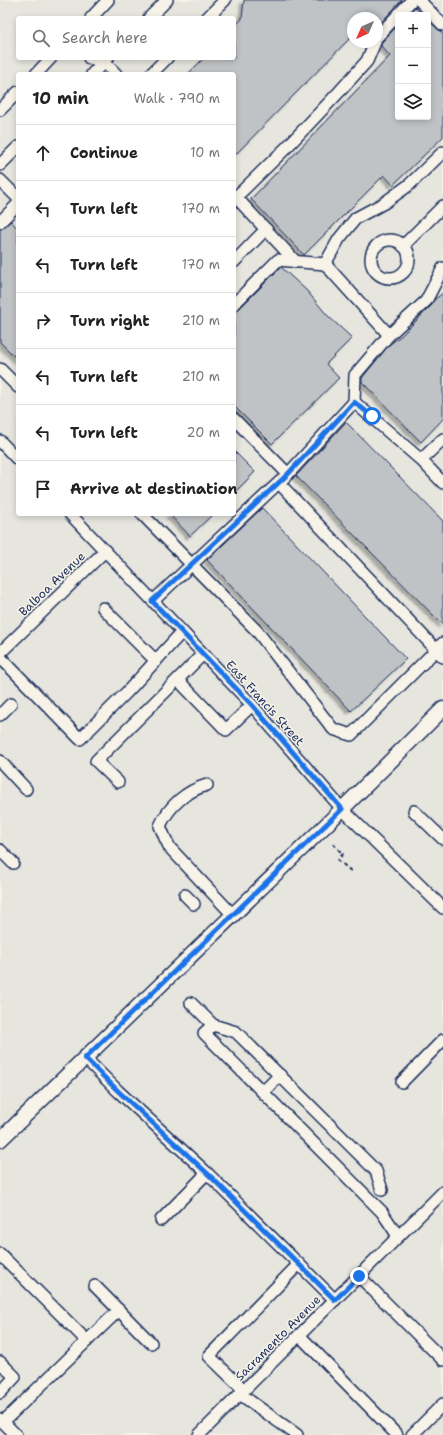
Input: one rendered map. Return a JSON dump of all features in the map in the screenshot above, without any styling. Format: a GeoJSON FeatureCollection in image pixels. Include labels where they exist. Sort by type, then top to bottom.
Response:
{"type":"FeatureCollection","features":[{"type":"Feature","properties":{"kind":"main road"},"geometry":{"type":"LineString","coordinates":[[0,1140],[342,809],[443,709]]}},
{"type":"Feature","properties":{"kind":"street"},"geometry":{"type":"LineString","coordinates":[[93,16],[108,0]]}},
{"type":"Feature","properties":{"kind":"street"},"geometry":{"type":"LineString","coordinates":[[151,16],[167,0]]}},
{"type":"Feature","properties":{"kind":"street"},"geometry":{"type":"LineString","coordinates":[[209,16],[225,0]]}},
{"type":"Feature","properties":{"kind":"street"},"geometry":{"type":"LineString","coordinates":[[383,31],[412,0]]}},
{"type":"Feature","properties":{"kind":"street"},"geometry":{"type":"LineString","coordinates":[[419,0],[443,25]]}},
{"type":"Feature","properties":{"kind":"street"},"geometry":{"type":"LineString","coordinates":[[236,195],[286,148],[340,91],[366,61],[371,48]]}},
{"type":"Feature","properties":{"kind":"street"},"geometry":{"type":"LineString","coordinates":[[38,72],[49,60]]}},
{"type":"Feature","properties":{"kind":"street"},"geometry":{"type":"LineString","coordinates":[[94,72],[106,60],[115,72]]}},
{"type":"Feature","properties":{"kind":"street"},"geometry":{"type":"LineString","coordinates":[[153,72],[165,60]]}},
{"type":"Feature","properties":{"kind":"street"},"geometry":{"type":"LineString","coordinates":[[0,110],[16,94]]}},
{"type":"Feature","properties":{"kind":"street"},"geometry":{"type":"LineString","coordinates":[[0,165],[16,149]]}},
{"type":"Feature","properties":{"kind":"street"},"geometry":{"type":"LineString","coordinates":[[325,264],[339,239],[356,218],[384,203],[410,185],[443,152]]}},
{"type":"Feature","properties":{"kind":"street"},"geometry":{"type":"LineString","coordinates":[[0,180],[16,196]]}},
{"type":"Feature","properties":{"kind":"street"},"geometry":{"type":"LineString","coordinates":[[236,197],[296,262]]}},
{"type":"Feature","properties":{"kind":"street"},"geometry":{"type":"LineString","coordinates":[[0,222],[16,206]]}},
{"type":"Feature","properties":{"kind":"street"},"geometry":{"type":"LineString","coordinates":[[403,246],[443,206]]}},
{"type":"Feature","properties":{"kind":"street"},"geometry":{"type":"LineString","coordinates":[[236,260],[266,230]]}},
{"type":"Feature","properties":{"kind":"street"},"geometry":{"type":"LineString","coordinates":[[236,302],[278,260],[325,264],[389,335]]}},
{"type":"Feature","properties":{"kind":"street"},"geometry":{"type":"LineString","coordinates":[[152,601],[288,474],[354,402],[355,375],[389,335],[426,301],[443,268]]}},
{"type":"Feature","properties":{"kind":"street"},"geometry":{"type":"LineString","coordinates":[[0,369],[16,385]]}},
{"type":"Feature","properties":{"kind":"street"},"geometry":{"type":"LineString","coordinates":[[354,402],[442,480]]}},
{"type":"Feature","properties":{"kind":"street"},"geometry":{"type":"LineString","coordinates":[[236,421],[288,474]]}},
{"type":"Feature","properties":{"kind":"street"},"geometry":{"type":"LineString","coordinates":[[421,460],[443,439]]}},
{"type":"Feature","properties":{"kind":"street"},"geometry":{"type":"LineString","coordinates":[[0,441],[16,458]]}},
{"type":"Feature","properties":{"kind":"street"},"geometry":{"type":"LineString","coordinates":[[144,516],[257,631],[333,729],[351,735],[441,650],[279,482]]}},
{"type":"Feature","properties":{"kind":"street","name":"East Francis Street"},"geometry":{"type":"LineString","coordinates":[[72,516],[252,705],[342,809],[443,908]]}},
{"type":"Feature","properties":{"kind":"street","name":"Balboa Avenue"},"geometry":{"type":"LineString","coordinates":[[0,653],[104,551]]}},
{"type":"Feature","properties":{"kind":"street"},"geometry":{"type":"LineString","coordinates":[[103,608],[156,661]]}},
{"type":"Feature","properties":{"kind":"street"},"geometry":{"type":"LineString","coordinates":[[0,657],[80,739],[182,632]]}},
{"type":"Feature","properties":{"kind":"street"},"geometry":{"type":"LineString","coordinates":[[118,782],[96,761],[203,654]]}},
{"type":"Feature","properties":{"kind":"street"},"geometry":{"type":"LineString","coordinates":[[178,680],[226,730],[252,705]]}},
{"type":"Feature","properties":{"kind":"street"},"geometry":{"type":"LineString","coordinates":[[0,715],[11,704]]}},
{"type":"Feature","properties":{"kind":"street"},"geometry":{"type":"LineString","coordinates":[[0,761],[26,789]]}},
{"type":"Feature","properties":{"kind":"street"},"geometry":{"type":"LineString","coordinates":[[207,786],[194,790],[180,799],[164,816],[160,826],[170,848],[233,915]]}},
{"type":"Feature","properties":{"kind":"street"},"geometry":{"type":"LineString","coordinates":[[414,811],[443,839]]}},
{"type":"Feature","properties":{"kind":"street"},"geometry":{"type":"LineString","coordinates":[[0,850],[13,863]]}},
{"type":"Feature","properties":{"kind":"street"},"geometry":{"type":"LineString","coordinates":[[185,895],[194,904]]}},
{"type":"Feature","properties":{"kind":"street"},"geometry":{"type":"LineString","coordinates":[[191,1003],[213,1025],[236,1032],[376,1171],[382,1190]]}},
{"type":"Feature","properties":{"kind":"street"},"geometry":{"type":"LineString","coordinates":[[213,1025],[204,1034],[382,1212],[398,1236]]}},
{"type":"Feature","properties":{"kind":"street"},"geometry":{"type":"LineString","coordinates":[[402,1082],[443,1040]]}},
{"type":"Feature","properties":{"kind":"street"},"geometry":{"type":"LineString","coordinates":[[85,1058],[118,1091],[207,1173],[335,1300]]}},
{"type":"Feature","properties":{"kind":"street"},"geometry":{"type":"LineString","coordinates":[[263,1092],[280,1076]]}},
{"type":"Feature","properties":{"kind":"street"},"geometry":{"type":"LineString","coordinates":[[161,1220],[207,1173]]}},
{"type":"Feature","properties":{"kind":"street","name":"Sacramento Avenue"},"geometry":{"type":"LineString","coordinates":[[199,1435],[443,1192]]}},
{"type":"Feature","properties":{"kind":"street"},"geometry":{"type":"LineString","coordinates":[[0,1254],[87,1341]]}},
{"type":"Feature","properties":{"kind":"street"},"geometry":{"type":"LineString","coordinates":[[297,1435],[242,1392],[209,1356],[299,1264]]}},
{"type":"Feature","properties":{"kind":"street"},"geometry":{"type":"LineString","coordinates":[[359,1276],[443,1360]]}},
{"type":"Feature","properties":{"kind":"street"},"geometry":{"type":"LineString","coordinates":[[95,1286],[151,1343]]}},
{"type":"Feature","properties":{"kind":"street"},"geometry":{"type":"LineString","coordinates":[[16,1435],[2,1420],[119,1310]]}},
{"type":"Feature","properties":{"kind":"street"},"geometry":{"type":"LineString","coordinates":[[299,1335],[396,1435]]}},
{"type":"Feature","properties":{"kind":"street"},"geometry":{"type":"LineString","coordinates":[[0,1362],[15,1377],[0,1393]]}},
{"type":"Feature","properties":{"kind":"street"},"geometry":{"type":"LineString","coordinates":[[412,1435],[443,1404]]}},
{"type":"Feature","properties":{"kind":"path"},"geometry":{"type":"LineString","coordinates":[[333,844],[344,854],[338,860],[352,872]]}},
{"type":"Feature","properties":{"kind":"shaded area"},"geometry":{"type":"Polygon","coordinates":[[[0,0],[443,0],[443,1435],[0,1435],[0,0]]]}},
{"type":"Feature","properties":{"kind":"building"},"geometry":{"type":"Polygon","coordinates":[[[244,0],[402,0],[383,21],[383,12],[347,12],[347,41],[236,154],[236,72],[190,72],[202,60],[236,60],[236,25],[242,19],[244,0]]]}},
{"type":"Feature","properties":{"kind":"building"},"geometry":{"type":"Polygon","coordinates":[[[415,7],[420,12],[410,12],[415,7]]]}},
{"type":"Feature","properties":{"kind":"building"},"geometry":{"type":"Polygon","coordinates":[[[431,23],[443,34],[443,137],[393,185],[384,175],[304,255],[251,199],[390,56],[383,48],[383,41],[395,28],[395,120],[431,120],[431,23]]]}},
{"type":"Feature","properties":{"kind":"building"},"geometry":{"type":"Polygon","coordinates":[[[11,221],[16,227],[16,358],[0,342],[0,230],[11,221]]]}},
{"type":"Feature","properties":{"kind":"building"},"geometry":{"type":"Polygon","coordinates":[[[281,267],[307,291],[328,316],[352,338],[326,364],[339,378],[272,444],[236,408],[236,311],[281,267]]]}},
{"type":"Feature","properties":{"kind":"building"},"geometry":{"type":"Polygon","coordinates":[[[443,293],[443,419],[421,442],[362,382],[362,378],[389,345],[402,335],[431,306],[434,300],[443,293]]]}},
{"type":"Feature","properties":{"kind":"building"},"geometry":{"type":"Polygon","coordinates":[[[346,422],[443,521],[443,625],[296,476],[346,422]]]}},
{"type":"Feature","properties":{"kind":"building"},"geometry":{"type":"Polygon","coordinates":[[[236,453],[255,472],[236,491],[236,453]]]}},
{"type":"Feature","properties":{"kind":"building"},"geometry":{"type":"Polygon","coordinates":[[[262,508],[406,659],[351,711],[207,560],[262,508]]]}},
{"type":"Feature","properties":{"kind":"building"},"geometry":{"type":"Polygon","coordinates":[[[171,516],[211,516],[190,536],[171,516]]]}},
{"type":"Feature","properties":{"kind":"route"},"geometry":{"type":"LineString","coordinates":[[359,1276],[335,1300],[207,1173],[118,1091],[85,1058],[342,809],[252,705],[152,601],[288,474],[354,402],[372,416]]}}]}
